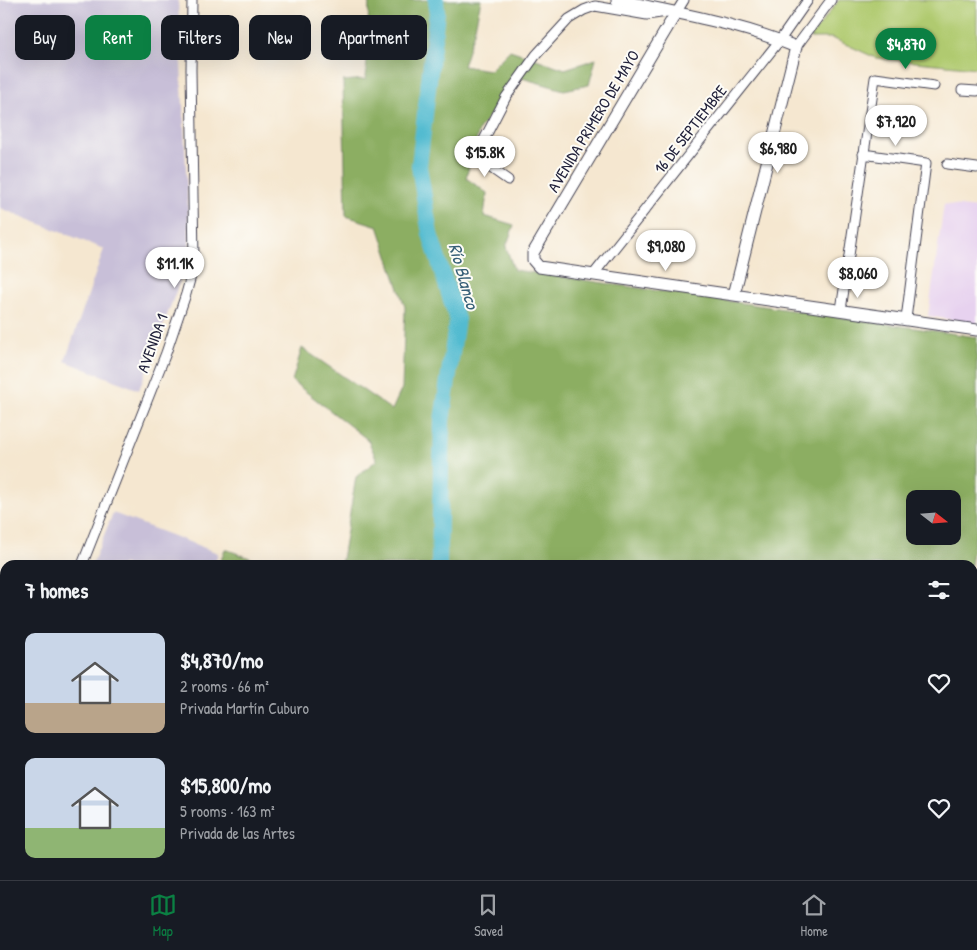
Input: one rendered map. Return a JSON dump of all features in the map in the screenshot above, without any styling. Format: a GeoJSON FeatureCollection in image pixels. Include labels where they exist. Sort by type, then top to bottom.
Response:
{"type":"FeatureCollection","features":[{"type":"Feature","properties":{"kind":"street","name":"AVENIDA 1"},"geometry":{"type":"LineString","coordinates":[[84,560],[166,353],[191,276],[194,260],[191,70],[192,0]]}},
{"type":"Feature","properties":{"kind":"street"},"geometry":{"type":"LineString","coordinates":[[617,0],[738,26],[760,32],[796,47]]}},
{"type":"Feature","properties":{"kind":"street","name":"AVENIDA PRIMERO DE MAYO"},"geometry":{"type":"LineString","coordinates":[[593,275],[539,267],[533,260],[533,253],[673,12],[684,0]]}},
{"type":"Feature","properties":{"kind":"street","name":"16 DE SEPTIEMBRE"},"geometry":{"type":"LineString","coordinates":[[593,275],[780,40],[808,0]]}},
{"type":"Feature","properties":{"kind":"street"},"geometry":{"type":"LineString","coordinates":[[734,295],[796,47],[831,0]]}},
{"type":"Feature","properties":{"kind":"street"},"geometry":{"type":"LineString","coordinates":[[508,180],[475,157],[506,97],[536,55],[568,19],[596,6],[647,15],[673,12]]}},
{"type":"Feature","properties":{"kind":"street"},"geometry":{"type":"LineString","coordinates":[[841,310],[875,78],[934,86]]}},
{"type":"Feature","properties":{"kind":"street"},"geometry":{"type":"LineString","coordinates":[[962,90],[977,92]]}},
{"type":"Feature","properties":{"kind":"street"},"geometry":{"type":"LineString","coordinates":[[863,154],[926,163],[906,319]]}},
{"type":"Feature","properties":{"kind":"street"},"geometry":{"type":"LineString","coordinates":[[947,164],[977,168]]}},
{"type":"Feature","properties":{"kind":"street"},"geometry":{"type":"LineString","coordinates":[[593,275],[977,330]]}},
{"type":"Feature","properties":{"kind":"shaded area"},"geometry":{"type":"Polygon","coordinates":[[[0,0],[178,0],[179,15],[161,15],[161,60],[181,60],[190,254],[139,390],[65,361],[104,249],[0,208],[0,0]]]}},
{"type":"Feature","properties":{"kind":"shaded area"},"geometry":{"type":"Polygon","coordinates":[[[944,204],[977,208],[977,324],[928,316],[944,204]]]}},
{"type":"Feature","properties":{"kind":"shaded area"},"geometry":{"type":"Polygon","coordinates":[[[113,513],[218,553],[216,560],[94,560],[113,513]]]}},
{"type":"Feature","properties":{"kind":"green space"},"geometry":{"type":"Polygon","coordinates":[[[369,0],[481,0],[474,32],[463,66],[490,70],[510,50],[565,69],[596,59],[589,85],[564,90],[518,77],[479,130],[466,178],[487,193],[484,216],[514,225],[506,247],[514,270],[977,337],[977,524],[972,560],[342,560],[356,477],[377,460],[368,440],[292,381],[302,348],[392,410],[402,388],[405,307],[378,226],[346,216],[343,81],[366,79],[367,60],[427,60],[427,15],[368,15],[369,0]]]}},
{"type":"Feature","properties":{"kind":"green space"},"geometry":{"type":"Polygon","coordinates":[[[839,0],[977,0],[977,68],[876,58],[832,38],[810,38],[839,0]]]}},
{"type":"Feature","properties":{"kind":"green space"},"geometry":{"type":"Polygon","coordinates":[[[225,549],[255,560],[221,560],[225,549]]]}},
{"type":"Feature","properties":{"kind":"waterway","name":"Río Blanco"},"geometry":{"type":"LineString","coordinates":[[436,0],[437,12],[419,166],[430,234],[457,319],[442,421],[439,560]]}}]}
